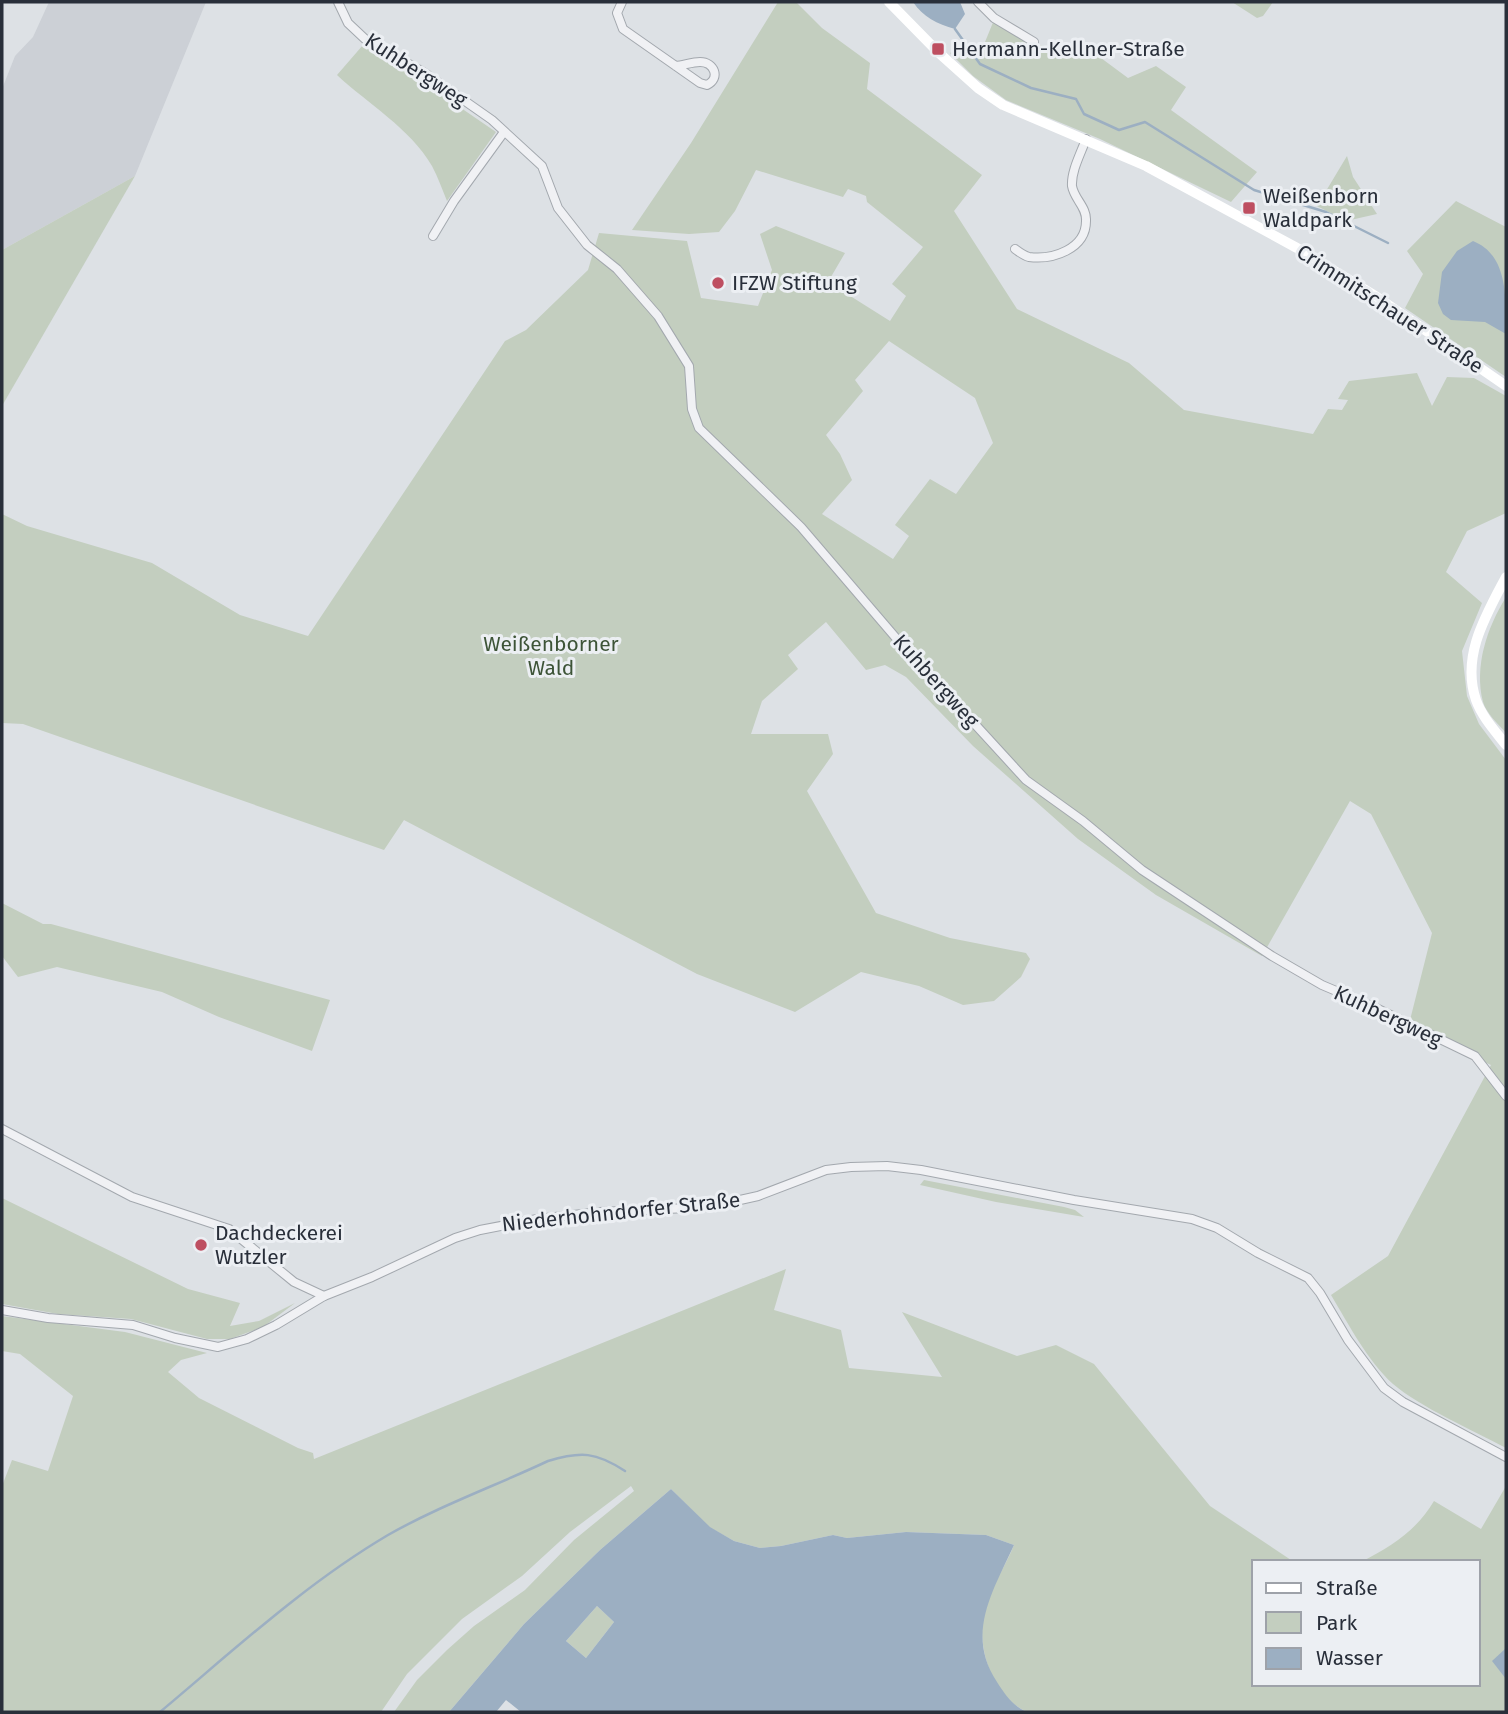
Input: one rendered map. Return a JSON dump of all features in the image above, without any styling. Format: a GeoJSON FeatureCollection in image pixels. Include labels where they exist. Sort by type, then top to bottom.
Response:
{"type":"FeatureCollection","features":[{"type":"Feature","properties":{"kind":"main road","name":"Crimmitschauer Straße"},"geometry":{"type":"LineString","coordinates":[[889,2],[939,53],[978,88],[1003,105],[1146,166],[1329,266],[1506,386]]}},
{"type":"Feature","properties":{"kind":"main road"},"geometry":{"type":"LineString","coordinates":[[1506,577],[1475,641],[1472,663],[1476,702],[1506,746]]}},
{"type":"Feature","properties":{"kind":"street","name":"Kuhbergweg"},"geometry":{"type":"LineString","coordinates":[[338,2],[348,23],[365,39],[425,73],[492,120],[541,166],[558,208],[587,245],[617,269],[658,316],[689,366],[692,409],[699,428],[801,527],[896,638],[1026,780],[1083,821],[1142,870],[1272,956],[1322,985],[1475,1056],[1506,1096]]}},
{"type":"Feature","properties":{"kind":"street"},"geometry":{"type":"LineString","coordinates":[[622,2],[617,13],[623,29],[676,66]]}},
{"type":"Feature","properties":{"kind":"street"},"geometry":{"type":"LineString","coordinates":[[978,2],[994,18],[1034,42]]}},
{"type":"Feature","properties":{"kind":"street"},"geometry":{"type":"LineString","coordinates":[[433,236],[454,201],[504,132]]}},
{"type":"Feature","properties":{"kind":"street"},"geometry":{"type":"LineString","coordinates":[[1015,249],[1028,257],[1058,255],[1069,251],[1083,233],[1087,223],[1085,210],[1072,184],[1086,139]]}},
{"type":"Feature","properties":{"kind":"street"},"geometry":{"type":"LineString","coordinates":[[2,1129],[132,1197],[229,1229],[294,1282],[324,1296]]}},
{"type":"Feature","properties":{"kind":"street","name":"Niederhohndorfer Straße"},"geometry":{"type":"LineString","coordinates":[[2,1310],[48,1318],[133,1325],[218,1347],[247,1339],[324,1296],[455,1238],[503,1225],[600,1212],[688,1208],[732,1202],[838,1168],[887,1166],[1192,1219],[1217,1228],[1258,1253],[1308,1278],[1360,1358],[1392,1395],[1506,1457]]}},
{"type":"Feature","properties":{"kind":"shaded area"},"geometry":{"type":"Polygon","coordinates":[[[49,2],[206,2],[135,176],[2,250],[2,89],[15,56],[33,37],[49,2]]]}},
{"type":"Feature","properties":{"kind":"green space","name":"Weißenborner Wald"},"geometry":{"type":"Polygon","coordinates":[[[778,2],[796,2],[822,28],[870,63],[867,89],[982,175],[954,211],[1017,309],[1129,363],[1184,410],[1313,434],[1328,409],[1342,410],[1348,400],[1338,399],[1349,381],[1417,373],[1432,406],[1447,377],[1474,378],[1506,396],[1506,513],[1467,531],[1446,572],[1482,603],[1462,651],[1467,696],[1479,724],[1506,760],[1506,1448],[1432,1410],[1393,1384],[1367,1353],[1331,1295],[1388,1256],[1491,1065],[1408,1028],[1432,933],[1371,814],[1350,801],[1262,956],[1156,895],[1078,839],[973,746],[906,677],[885,665],[866,670],[826,622],[788,655],[798,669],[762,701],[751,734],[828,734],[833,754],[807,791],[876,913],[950,938],[1026,953],[1030,959],[1021,977],[994,1001],[963,1005],[919,986],[861,972],[795,1012],[697,974],[404,820],[384,850],[23,724],[2,723],[2,514],[27,526],[152,563],[240,615],[308,636],[505,341],[526,330],[588,270],[599,233],[687,241],[701,298],[758,306],[772,270],[760,234],[776,226],[845,253],[828,282],[890,321],[906,296],[892,284],[923,247],[867,202],[866,196],[848,189],[843,197],[756,170],[735,211],[719,232],[689,234],[632,230],[691,143],[778,2]],[[889,341],[855,380],[863,391],[826,435],[840,454],[852,480],[822,514],[893,559],[909,536],[895,525],[930,479],[956,494],[993,443],[975,398],[889,341]]]}},
{"type":"Feature","properties":{"kind":"green space"},"geometry":{"type":"Polygon","coordinates":[[[1232,2],[1273,2],[1263,16],[1257,18],[1232,2]]]}},
{"type":"Feature","properties":{"kind":"green space"},"geometry":{"type":"Polygon","coordinates":[[[994,20],[1035,44],[1101,58],[1128,78],[1156,66],[1186,87],[1171,110],[1257,172],[1231,202],[1100,139],[1006,100],[973,76],[950,53],[962,47],[985,42],[994,20]]]}},
{"type":"Feature","properties":{"kind":"green space"},"geometry":{"type":"Polygon","coordinates":[[[363,45],[410,73],[496,132],[447,201],[423,152],[388,117],[337,75],[363,45]]]}},
{"type":"Feature","properties":{"kind":"green space"},"geometry":{"type":"Polygon","coordinates":[[[1347,156],[1353,177],[1377,214],[1346,221],[1317,206],[1347,156]]]}},
{"type":"Feature","properties":{"kind":"green space"},"geometry":{"type":"Polygon","coordinates":[[[135,176],[2,406],[2,250],[135,176]]]}},
{"type":"Feature","properties":{"kind":"green space"},"geometry":{"type":"Polygon","coordinates":[[[1456,201],[1506,227],[1506,377],[1405,308],[1423,274],[1407,251],[1456,201]]]}},
{"type":"Feature","properties":{"kind":"green space"},"geometry":{"type":"Polygon","coordinates":[[[1506,597],[1506,733],[1483,702],[1480,675],[1488,634],[1506,597]]]}},
{"type":"Feature","properties":{"kind":"green space"},"geometry":{"type":"Polygon","coordinates":[[[2,903],[43,924],[330,1000],[312,1051],[219,1017],[162,992],[57,967],[18,977],[2,956],[2,903]]]}},
{"type":"Feature","properties":{"kind":"green space"},"geometry":{"type":"Polygon","coordinates":[[[924,1180],[1064,1207],[1075,1210],[1084,1217],[996,1202],[920,1185],[924,1180]]]}},
{"type":"Feature","properties":{"kind":"green space"},"geometry":{"type":"Polygon","coordinates":[[[2,1198],[188,1289],[240,1303],[230,1326],[259,1321],[295,1303],[263,1327],[230,1339],[207,1339],[131,1319],[58,1314],[2,1304],[2,1198]]]}},
{"type":"Feature","properties":{"kind":"green space"},"geometry":{"type":"Polygon","coordinates":[[[786,1269],[774,1310],[841,1330],[849,1368],[942,1377],[902,1312],[1017,1356],[1056,1345],[1094,1364],[1210,1506],[1291,1560],[1252,1560],[1252,1686],[1480,1686],[1480,1560],[1365,1560],[1402,1537],[1434,1501],[1481,1529],[1506,1486],[1506,1712],[1027,1712],[1003,1693],[995,1680],[988,1666],[982,1635],[986,1604],[1014,1545],[986,1535],[906,1532],[847,1538],[833,1535],[760,1548],[734,1541],[709,1527],[671,1489],[600,1550],[524,1624],[449,1712],[394,1712],[417,1680],[447,1650],[474,1626],[525,1590],[574,1540],[634,1491],[631,1486],[570,1532],[522,1576],[462,1619],[407,1674],[381,1712],[2,1712],[2,1486],[12,1460],[48,1471],[73,1396],[20,1354],[2,1351],[2,1316],[125,1332],[207,1353],[181,1360],[168,1372],[199,1398],[313,1453],[314,1459],[786,1269]]]}},
{"type":"Feature","properties":{"kind":"green space"},"geometry":{"type":"Polygon","coordinates":[[[597,1606],[614,1622],[586,1658],[566,1641],[597,1606]]]}},
{"type":"Feature","properties":{"kind":"water"},"geometry":{"type":"Polygon","coordinates":[[[913,2],[960,2],[965,14],[955,29],[931,19],[913,2]]]}},
{"type":"Feature","properties":{"kind":"water"},"geometry":{"type":"Polygon","coordinates":[[[1473,241],[1493,256],[1499,267],[1505,292],[1506,334],[1485,322],[1451,320],[1443,314],[1438,303],[1442,272],[1457,251],[1473,241]]]}},
{"type":"Feature","properties":{"kind":"water"},"geometry":{"type":"Polygon","coordinates":[[[671,1489],[710,1527],[734,1541],[760,1548],[833,1535],[847,1538],[906,1532],[986,1535],[1014,1545],[991,1596],[983,1630],[983,1647],[1000,1687],[1014,1704],[1027,1712],[521,1712],[506,1700],[496,1712],[449,1712],[524,1624],[600,1550],[671,1489]],[[597,1606],[566,1641],[586,1658],[614,1622],[597,1606]]]}},
{"type":"Feature","properties":{"kind":"water"},"geometry":{"type":"Polygon","coordinates":[[[1506,1650],[1506,1679],[1492,1661],[1506,1650]]]}},
{"type":"Feature","properties":{"kind":"waterway"},"geometry":{"type":"LineString","coordinates":[[955,29],[980,64],[1031,88],[1076,99],[1084,114],[1119,130],[1145,122],[1254,190],[1326,212],[1388,243]]}},
{"type":"Feature","properties":{"kind":"waterway"},"geometry":{"type":"LineString","coordinates":[[160,1712],[299,1596],[357,1554],[407,1525],[447,1505],[560,1458],[588,1455],[605,1460],[625,1471]]}},
{"type":"Feature","properties":{"kind":"place","name":"Hermann-Kellner-Straße"},"geometry":{"type":"Point","coordinates":[938,49]}},
{"type":"Feature","properties":{"kind":"place","name":"Weißenborn Waldpark"},"geometry":{"type":"Point","coordinates":[1249,208]}},
{"type":"Feature","properties":{"kind":"place","name":"IFZW Stiftung"},"geometry":{"type":"Point","coordinates":[718,283]}},
{"type":"Feature","properties":{"kind":"place","name":"Dachdeckerei Wutzler"},"geometry":{"type":"Point","coordinates":[201,1245]}}]}
